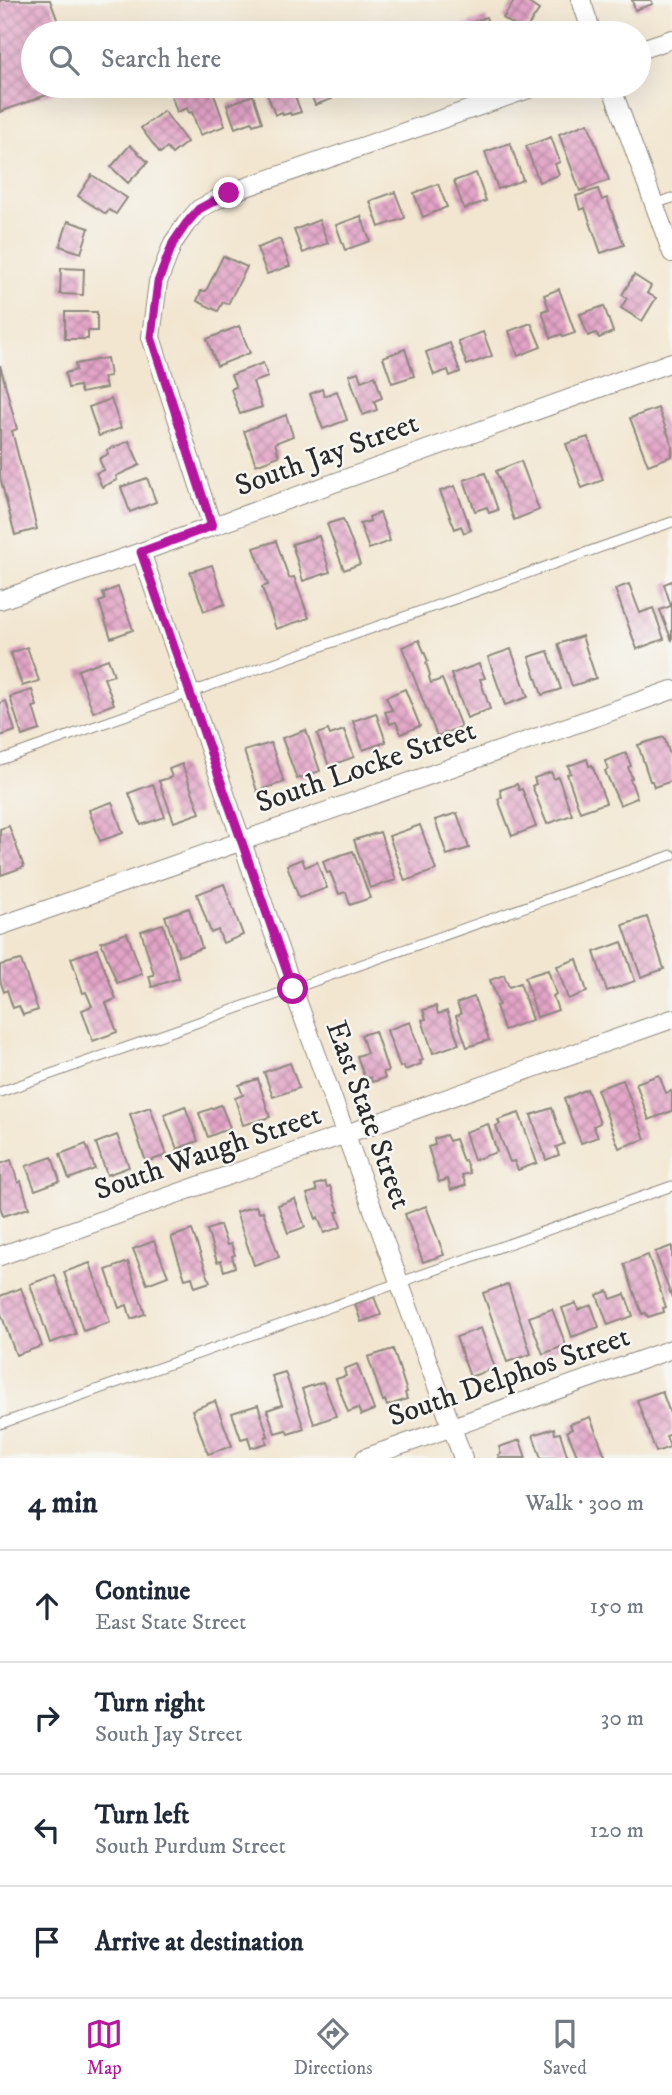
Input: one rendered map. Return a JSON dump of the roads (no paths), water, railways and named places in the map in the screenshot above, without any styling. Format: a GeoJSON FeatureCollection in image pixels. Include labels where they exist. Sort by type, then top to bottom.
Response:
{"type":"FeatureCollection","features":[{"type":"Feature","properties":{"kind":"street"},"geometry":{"type":"LineString","coordinates":[[581,0],[588,21]]}},
{"type":"Feature","properties":{"kind":"street"},"geometry":{"type":"LineString","coordinates":[[651,46],[672,39]]}},
{"type":"Feature","properties":{"kind":"street"},"geometry":{"type":"LineString","coordinates":[[212,526],[151,337],[158,282],[173,243],[199,209],[229,193],[502,98]]}},
{"type":"Feature","properties":{"kind":"street"},"geometry":{"type":"LineString","coordinates":[[615,98],[672,253]]}},
{"type":"Feature","properties":{"kind":"street","name":"South Jay Street"},"geometry":{"type":"LineString","coordinates":[[0,600],[672,362]]}},
{"type":"Feature","properties":{"kind":"street","name":"East State Street"},"geometry":{"type":"LineString","coordinates":[[141,552],[293,989],[463,1458]]}},
{"type":"Feature","properties":{"kind":"street","name":"South Locke Street"},"geometry":{"type":"LineString","coordinates":[[0,926],[672,690]]}},
{"type":"Feature","properties":{"kind":"street","name":"South Waugh Street"},"geometry":{"type":"LineString","coordinates":[[0,1256],[672,1019]]}},
{"type":"Feature","properties":{"kind":"street","name":"South Delphos Street"},"geometry":{"type":"LineString","coordinates":[[365,1458],[672,1349]]}},
{"type":"Feature","properties":{"kind":"lane"},"geometry":{"type":"LineString","coordinates":[[654,204],[672,198]]}},
{"type":"Feature","properties":{"kind":"lane"},"geometry":{"type":"LineString","coordinates":[[0,760],[672,522]]}},
{"type":"Feature","properties":{"kind":"lane"},"geometry":{"type":"LineString","coordinates":[[0,1093],[672,855]]}},
{"type":"Feature","properties":{"kind":"lane"},"geometry":{"type":"LineString","coordinates":[[0,1424],[672,1186]]}}]}
